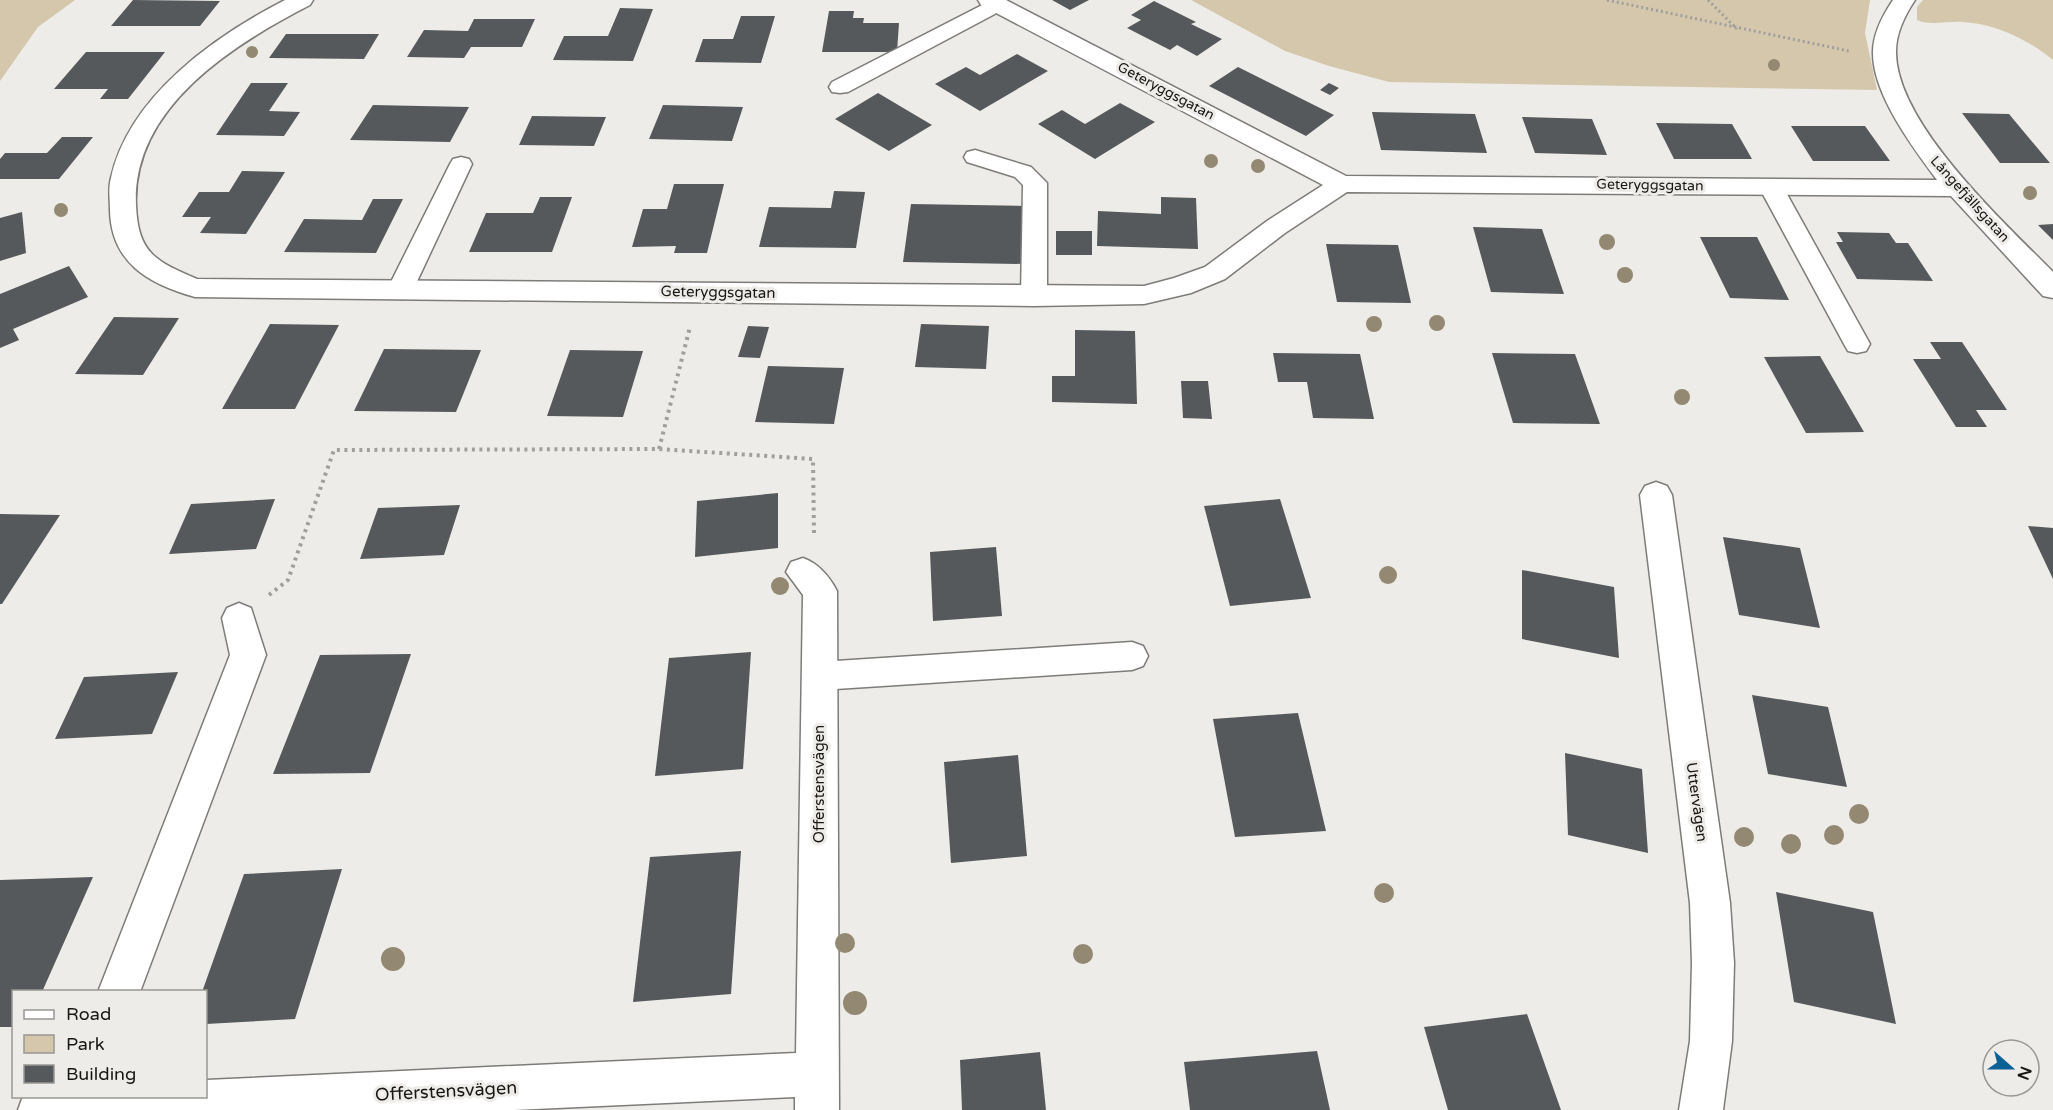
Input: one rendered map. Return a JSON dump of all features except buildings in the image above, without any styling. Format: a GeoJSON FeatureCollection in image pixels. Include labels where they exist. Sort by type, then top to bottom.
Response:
{"type":"FeatureCollection","features":[{"type":"Feature","properties":{"kind":"street","name":"Geteryggsgatan"},"geometry":{"type":"LineString","coordinates":[[302,0],[226,44],[194,70],[164,101],[138,139],[123,176],[123,225],[134,253],[174,281],[195,288],[1035,296],[1144,295],[1181,286],[1215,273],[1276,226],[1342,184]]}},
{"type":"Feature","properties":{"kind":"street","name":"Långefjällsgatan"},"geometry":{"type":"LineString","coordinates":[[1904,0],[1891,18],[1885,58],[1897,100],[1932,158],[2053,289]]}},
{"type":"Feature","properties":{"kind":"street","name":"Geteryggsgatan"},"geometry":{"type":"LineString","coordinates":[[994,2],[1342,184],[1959,188]]}},
{"type":"Feature","properties":{"kind":"street","name":"Uttervägen"},"geometry":{"type":"LineString","coordinates":[[1656,495],[1710,903],[1713,963],[1711,1041],[1701,1110]]}},
{"type":"Feature","properties":{"kind":"street","name":"Offerstensvägen"},"geometry":{"type":"LineString","coordinates":[[65,1104],[817,1092],[820,591],[803,572]]}},
{"type":"Feature","properties":{"kind":"street"},"geometry":{"type":"LineString","coordinates":[[120,990],[248,655],[239,618]]}},
{"type":"Feature","properties":{"kind":"lane"},"geometry":{"type":"LineString","coordinates":[[840,87],[994,2]]}},
{"type":"Feature","properties":{"kind":"lane"},"geometry":{"type":"LineString","coordinates":[[975,157],[1023,172],[1035,183],[1035,296]]}},
{"type":"Feature","properties":{"kind":"lane"},"geometry":{"type":"LineString","coordinates":[[400,290],[461,164]]}},
{"type":"Feature","properties":{"kind":"lane"},"geometry":{"type":"LineString","coordinates":[[1771,187],[1857,344]]}},
{"type":"Feature","properties":{"kind":"lane"},"geometry":{"type":"LineString","coordinates":[[820,676],[1132,656]]}},
{"type":"Feature","properties":{"kind":"path"},"geometry":{"type":"LineString","coordinates":[[1607,0],[1737,29],[1885,58]]}},
{"type":"Feature","properties":{"kind":"path"},"geometry":{"type":"LineString","coordinates":[[1708,0],[1737,29]]}},
{"type":"Feature","properties":{"kind":"path"},"geometry":{"type":"LineString","coordinates":[[659,449],[699,291]]}},
{"type":"Feature","properties":{"kind":"path"},"geometry":{"type":"LineString","coordinates":[[239,618],[288,580],[334,450],[659,449],[813,459],[814,543],[803,572]]}},
{"type":"Feature","properties":{"kind":"green space"},"geometry":{"type":"Polygon","coordinates":[[[0,0],[75,0],[38,27],[0,81],[0,0]]]}},
{"type":"Feature","properties":{"kind":"green space"},"geometry":{"type":"Polygon","coordinates":[[[1191,0],[1870,0],[1865,33],[1877,90],[1389,82],[1329,66],[1285,51],[1191,0]]]}},
{"type":"Feature","properties":{"kind":"green space"},"geometry":{"type":"Polygon","coordinates":[[[1923,0],[2053,0],[2053,60],[2033,45],[1999,29],[1975,23],[1928,23],[1917,20],[1917,7],[1923,0]]]}}]}
